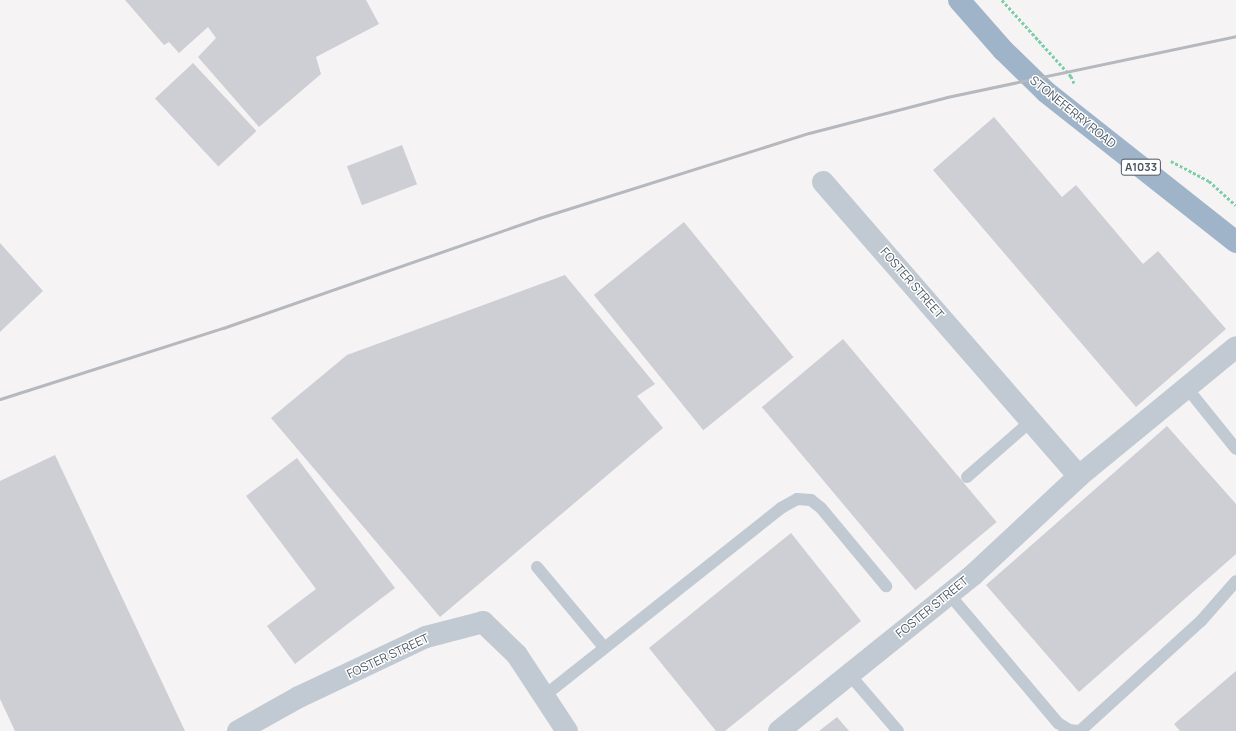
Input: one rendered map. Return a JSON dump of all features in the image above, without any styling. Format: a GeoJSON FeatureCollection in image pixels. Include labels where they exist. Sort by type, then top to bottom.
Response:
{"type":"FeatureCollection","features":[{"type":"Feature","properties":{"kind":"highway","name":"STONEFERRY ROAD"},"geometry":{"type":"LineString","coordinates":[[959,0],[1003,50],[1046,92],[1236,242]]}},
{"type":"Feature","properties":{"kind":"street","name":"FOSTER STREET"},"geometry":{"type":"LineString","coordinates":[[823,182],[1079,476]]}},
{"type":"Feature","properties":{"kind":"street","name":"FOSTER STREET"},"geometry":{"type":"LineString","coordinates":[[779,731],[949,594],[1079,476],[1236,347]]}},
{"type":"Feature","properties":{"kind":"street","name":"FOSTER STREET"},"geometry":{"type":"LineString","coordinates":[[238,731],[299,697],[426,637],[483,622],[516,654],[567,731]]}},
{"type":"Feature","properties":{"kind":"lane"},"geometry":{"type":"LineString","coordinates":[[1187,388],[1236,449]]}},
{"type":"Feature","properties":{"kind":"lane"},"geometry":{"type":"LineString","coordinates":[[967,477],[1032,421]]}},
{"type":"Feature","properties":{"kind":"lane"},"geometry":{"type":"LineString","coordinates":[[544,696],[781,508],[797,499],[811,500],[821,508],[886,586]]}},
{"type":"Feature","properties":{"kind":"lane"},"geometry":{"type":"LineString","coordinates":[[537,567],[604,647]]}},
{"type":"Feature","properties":{"kind":"lane"},"geometry":{"type":"LineString","coordinates":[[949,594],[1058,723],[1069,730],[1079,731],[1201,621],[1236,581]]}},
{"type":"Feature","properties":{"kind":"lane"},"geometry":{"type":"LineString","coordinates":[[849,674],[898,731]]}},
{"type":"Feature","properties":{"kind":"path"},"geometry":{"type":"LineString","coordinates":[[1002,0],[1071,76],[1076,88]]}},
{"type":"Feature","properties":{"kind":"path"},"geometry":{"type":"LineString","coordinates":[[1170,160],[1210,181],[1236,205]]}},
{"type":"Feature","properties":{"kind":"building"},"geometry":{"type":"Polygon","coordinates":[[[125,0],[366,0],[379,24],[316,57],[321,74],[259,127],[198,57],[216,38],[208,27],[179,53],[169,42],[164,45],[125,0]]]}},
{"type":"Feature","properties":{"kind":"building"},"geometry":{"type":"Polygon","coordinates":[[[193,63],[256,131],[218,166],[155,98],[193,63]]]}},
{"type":"Feature","properties":{"kind":"building"},"geometry":{"type":"Polygon","coordinates":[[[994,117],[1062,197],[1076,185],[1143,264],[1158,251],[1226,329],[1136,407],[933,170],[994,117]]]}},
{"type":"Feature","properties":{"kind":"building"},"geometry":{"type":"Polygon","coordinates":[[[402,145],[417,184],[362,205],[347,166],[402,145]]]}},
{"type":"Feature","properties":{"kind":"building"},"geometry":{"type":"Polygon","coordinates":[[[684,222],[794,357],[703,430],[594,295],[684,222]]]}},
{"type":"Feature","properties":{"kind":"building"},"geometry":{"type":"Polygon","coordinates":[[[0,243],[43,291],[0,332],[0,243]]]}},
{"type":"Feature","properties":{"kind":"building"},"geometry":{"type":"Polygon","coordinates":[[[565,275],[655,384],[637,396],[663,428],[440,617],[271,418],[347,355],[565,275]]]}},
{"type":"Feature","properties":{"kind":"building"},"geometry":{"type":"Polygon","coordinates":[[[843,339],[997,522],[915,590],[762,407],[843,339]]]}},
{"type":"Feature","properties":{"kind":"building"},"geometry":{"type":"Polygon","coordinates":[[[1167,426],[1236,504],[1236,554],[1079,692],[986,585],[1167,426]]]}},
{"type":"Feature","properties":{"kind":"building"},"geometry":{"type":"Polygon","coordinates":[[[55,455],[185,731],[15,731],[0,699],[0,481],[55,455]]]}},
{"type":"Feature","properties":{"kind":"building"},"geometry":{"type":"Polygon","coordinates":[[[297,458],[395,588],[295,664],[267,626],[316,589],[246,496],[297,458]]]}},
{"type":"Feature","properties":{"kind":"building"},"geometry":{"type":"Polygon","coordinates":[[[791,533],[861,621],[725,731],[716,731],[649,648],[791,533]]]}},
{"type":"Feature","properties":{"kind":"building"},"geometry":{"type":"Polygon","coordinates":[[[1236,671],[1236,731],[1180,731],[1174,724],[1236,671]]]}},
{"type":"Feature","properties":{"kind":"building"},"geometry":{"type":"Polygon","coordinates":[[[837,717],[849,731],[819,731],[837,717]]]}},
{"type":"Feature","properties":{"kind":"railway"},"geometry":{"type":"LineString","coordinates":[[0,399],[223,328],[539,218],[809,133],[947,97],[1236,36]]}}]}
